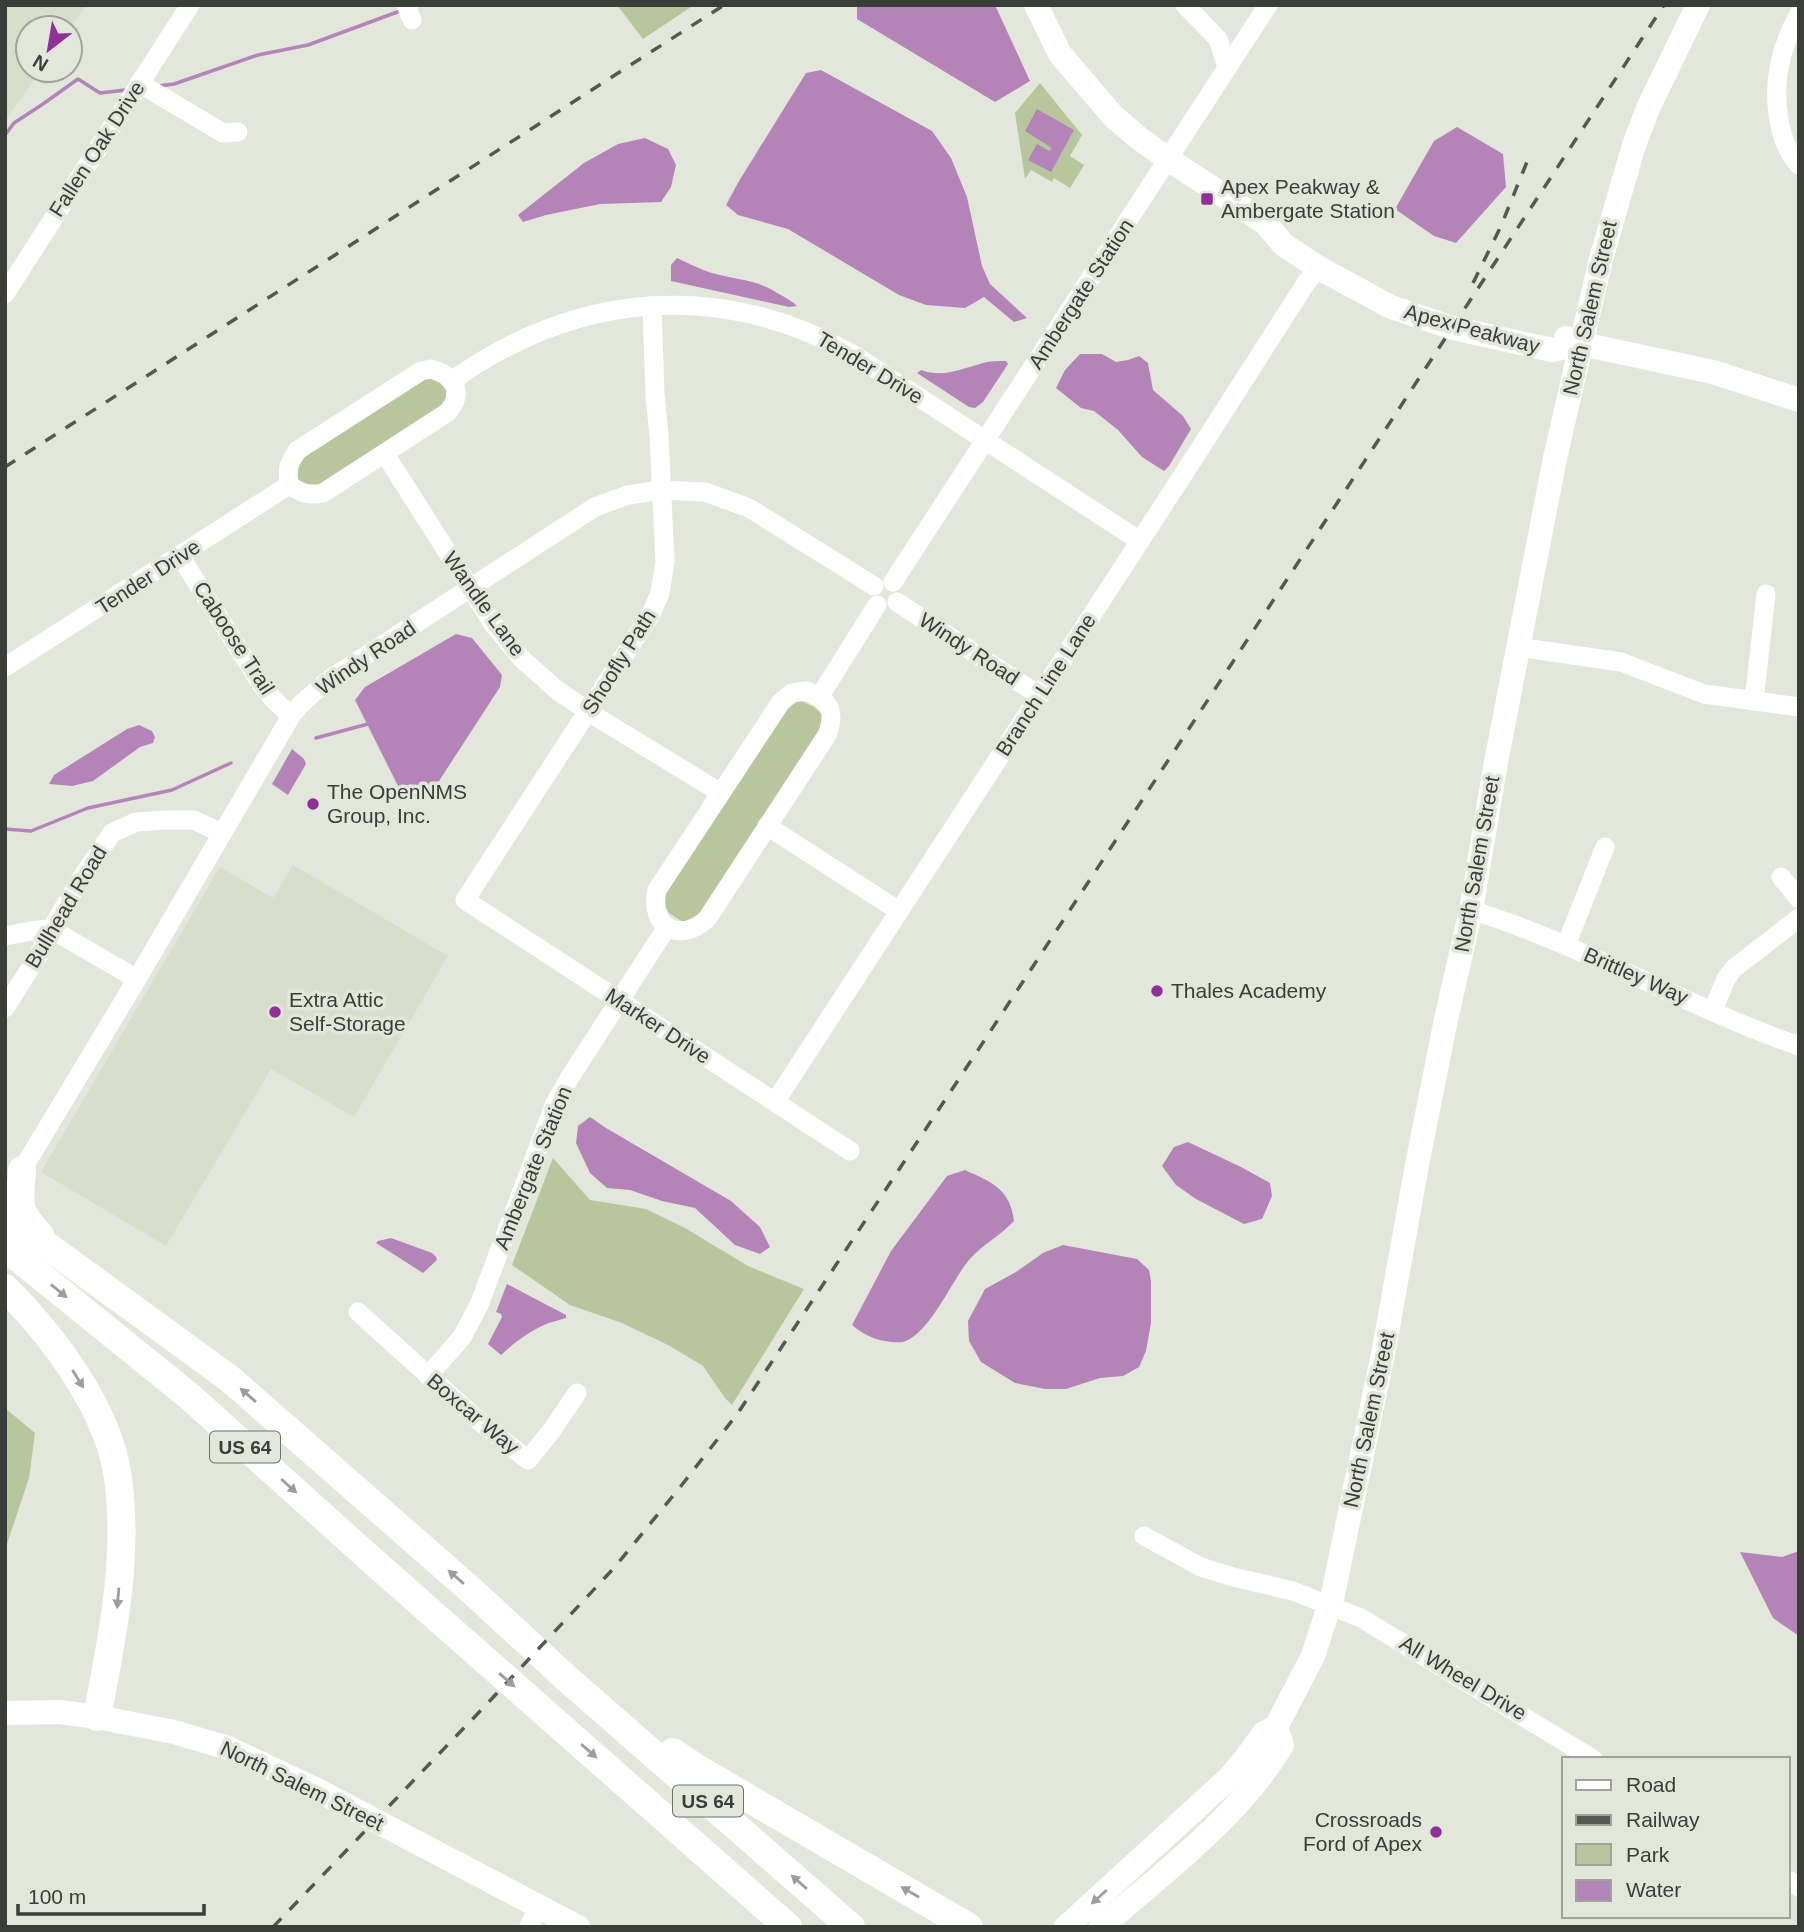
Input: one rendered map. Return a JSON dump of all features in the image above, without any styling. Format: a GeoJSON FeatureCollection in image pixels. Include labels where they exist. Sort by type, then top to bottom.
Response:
{"type":"FeatureCollection","features":[{"type":"Feature","properties":{"kind":"highway"},"geometry":{"type":"LineString","coordinates":[[14,1176],[22,1214],[53,1250]]}},
{"type":"Feature","properties":{"kind":"highway","name":"US 64"},"geometry":{"type":"LineString","coordinates":[[5,1218],[230,1379],[851,1927]]}},
{"type":"Feature","properties":{"kind":"highway","name":"US 64"},"geometry":{"type":"LineString","coordinates":[[5,1250],[21,1260],[188,1396],[788,1927]]}},
{"type":"Feature","properties":{"kind":"highway"},"geometry":{"type":"LineString","coordinates":[[5,1288],[61,1352],[87,1394],[106,1432],[118,1476],[122,1525],[116,1615],[97,1717]]}},
{"type":"Feature","properties":{"kind":"highway"},"geometry":{"type":"LineString","coordinates":[[588,1696],[695,1767],[969,1927]]}},
{"type":"Feature","properties":{"kind":"main road","name":"Apex Peakway"},"geometry":{"type":"LineString","coordinates":[[1036,5],[1060,54],[1113,117],[1168,159],[1264,222],[1284,245],[1318,268],[1391,307],[1453,328],[1552,350],[1582,344]]}},
{"type":"Feature","properties":{"kind":"main road","name":"North Salem Street"},"geometry":{"type":"LineString","coordinates":[[1066,1927],[1228,1779],[1264,1732],[1276,1727],[1313,1656],[1329,1604],[1385,1342],[1445,1024],[1471,910],[1496,762],[1555,458],[1601,259],[1634,145],[1649,106],[1698,5]]}},
{"type":"Feature","properties":{"kind":"main road","name":"Apex Peakway"},"geometry":{"type":"LineString","coordinates":[[1264,222],[1290,230],[1366,279],[1405,299],[1461,315],[1555,333],[1582,344],[1713,372],[1799,400]]}},
{"type":"Feature","properties":{"kind":"main road","name":"North Salem Street"},"geometry":{"type":"LineString","coordinates":[[5,1713],[60,1713],[97,1717],[174,1732],[228,1748],[319,1791],[534,1916],[578,1927]]}},
{"type":"Feature","properties":{"kind":"main road","name":"North Salem Street"},"geometry":{"type":"LineString","coordinates":[[1101,1927],[1217,1825],[1253,1786],[1282,1745],[1276,1727]]}},
{"type":"Feature","properties":{"kind":"main road"},"geometry":{"type":"LineString","coordinates":[[1163,1873],[1160,1863],[1162,1857],[1206,1817],[1228,1779]]}},
{"type":"Feature","properties":{"kind":"street","name":"Fallen Oak Drive"},"geometry":{"type":"LineString","coordinates":[[5,294],[190,5]]}},
{"type":"Feature","properties":{"kind":"street"},"geometry":{"type":"LineString","coordinates":[[1185,5],[1219,39],[1227,67]]}},
{"type":"Feature","properties":{"kind":"street","name":"Ambergate Station"},"geometry":{"type":"LineString","coordinates":[[820,696],[1268,5]]}},
{"type":"Feature","properties":{"kind":"street"},"geometry":{"type":"LineString","coordinates":[[1799,14],[1782,52],[1776,86],[1782,134],[1790,153],[1799,165]]}},
{"type":"Feature","properties":{"kind":"street"},"geometry":{"type":"LineString","coordinates":[[139,83],[223,132],[238,132]]}},
{"type":"Feature","properties":{"kind":"street","name":"Branch Line Lane"},"geometry":{"type":"LineString","coordinates":[[775,1102],[1307,280],[1318,268]]}},
{"type":"Feature","properties":{"kind":"street","name":"Tender Drive"},"geometry":{"type":"LineString","coordinates":[[453,380],[490,355],[514,343],[570,320],[596,313],[678,305],[763,316],[810,332],[854,355],[1140,541]]}},
{"type":"Feature","properties":{"kind":"street","name":"Shoofly Path"},"geometry":{"type":"LineString","coordinates":[[466,900],[651,614],[660,593],[665,562],[652,306]]}},
{"type":"Feature","properties":{"kind":"street"},"geometry":{"type":"LineString","coordinates":[[431,369],[442,372],[453,380],[455,400],[448,412],[385,454],[323,493],[310,496],[289,485],[289,463],[298,450],[357,411],[421,371],[431,369]]}},
{"type":"Feature","properties":{"kind":"street","name":"Wandle Lane"},"geometry":{"type":"LineString","coordinates":[[385,454],[493,624],[521,658],[558,691],[721,793]]}},
{"type":"Feature","properties":{"kind":"street","name":"Tender Drive"},"geometry":{"type":"LineString","coordinates":[[5,667],[289,485]]}},
{"type":"Feature","properties":{"kind":"street","name":"Windy Road"},"geometry":{"type":"LineString","coordinates":[[14,1176],[137,979],[221,833],[300,705],[327,681],[595,507],[628,495],[661,490],[705,492],[749,508],[1040,696]]}},
{"type":"Feature","properties":{"kind":"street","name":"Caboose Trail"},"geometry":{"type":"LineString","coordinates":[[180,556],[261,684],[291,716]]}},
{"type":"Feature","properties":{"kind":"street"},"geometry":{"type":"LineString","coordinates":[[1754,701],[1766,594]]}},
{"type":"Feature","properties":{"kind":"street"},"geometry":{"type":"LineString","coordinates":[[1518,647],[1621,662],[1704,694],[1799,707]]}},
{"type":"Feature","properties":{"kind":"street"},"geometry":{"type":"LineString","coordinates":[[806,691],[820,696],[832,715],[827,735],[707,919],[691,931],[681,932],[667,927],[658,916],[655,906],[657,890],[781,702],[792,693],[806,691]]}},
{"type":"Feature","properties":{"kind":"street","name":"Bullhead Road"},"geometry":{"type":"LineString","coordinates":[[5,1008],[108,837],[136,822],[194,820],[221,833]]}},
{"type":"Feature","properties":{"kind":"street"},"geometry":{"type":"LineString","coordinates":[[767,826],[899,911]]}},
{"type":"Feature","properties":{"kind":"street"},"geometry":{"type":"LineString","coordinates":[[1566,945],[1605,847]]}},
{"type":"Feature","properties":{"kind":"street"},"geometry":{"type":"LineString","coordinates":[[1781,877],[1799,899]]}},
{"type":"Feature","properties":{"kind":"street","name":"Marker Drive"},"geometry":{"type":"LineString","coordinates":[[466,900],[850,1152]]}},
{"type":"Feature","properties":{"kind":"street","name":"Brittley Way"},"geometry":{"type":"LineString","coordinates":[[1471,910],[1510,922],[1566,945],[1799,1046]]}},
{"type":"Feature","properties":{"kind":"street"},"geometry":{"type":"LineString","coordinates":[[1713,1010],[1733,969],[1799,918]]}},
{"type":"Feature","properties":{"kind":"street","name":"Ambergate Station"},"geometry":{"type":"LineString","coordinates":[[428,1376],[462,1337],[472,1321],[555,1103],[667,927]]}},
{"type":"Feature","properties":{"kind":"street"},"geometry":{"type":"LineString","coordinates":[[5,936],[51,929],[137,979]]}},
{"type":"Feature","properties":{"kind":"street","name":"Boxcar Way"},"geometry":{"type":"LineString","coordinates":[[358,1312],[478,1420],[528,1460],[577,1393]]}},
{"type":"Feature","properties":{"kind":"street","name":"All Wheel Drive"},"geometry":{"type":"LineString","coordinates":[[1144,1536],[1201,1567],[1293,1591],[1361,1618],[1589,1757]]}},
{"type":"Feature","properties":{"kind":"shaded area"},"geometry":{"type":"Polygon","coordinates":[[[5,5],[86,5],[80,14],[14,14],[14,84],[31,84],[5,121],[5,5]]]}},
{"type":"Feature","properties":{"kind":"shaded area","name":"Extra Attic Self-Storage"},"geometry":{"type":"Polygon","coordinates":[[[293,865],[448,956],[354,1117],[271,1069],[166,1246],[41,1172],[220,867],[273,898],[293,865]]]}},
{"type":"Feature","properties":{"kind":"green space"},"geometry":{"type":"Polygon","coordinates":[[[617,5],[694,5],[643,39],[617,5]]]}},
{"type":"Feature","properties":{"kind":"green space"},"geometry":{"type":"Polygon","coordinates":[[[1040,83],[1082,135],[1070,156],[1084,165],[1070,188],[1054,178],[1052,182],[1031,170],[1025,179],[1015,113],[1040,83]]]}},
{"type":"Feature","properties":{"kind":"green space"},"geometry":{"type":"Polygon","coordinates":[[[419,379],[437,379],[446,390],[446,405],[319,488],[298,481],[294,468],[302,454],[419,379]]]}},
{"type":"Feature","properties":{"kind":"green space"},"geometry":{"type":"Polygon","coordinates":[[[797,699],[823,715],[821,730],[695,920],[683,922],[669,913],[663,903],[664,894],[782,710],[797,699]]]}},
{"type":"Feature","properties":{"kind":"green space"},"geometry":{"type":"Polygon","coordinates":[[[553,1158],[590,1200],[646,1209],[685,1228],[748,1266],[804,1289],[732,1405],[703,1366],[670,1346],[622,1323],[570,1305],[512,1265],[553,1158]]]}},
{"type":"Feature","properties":{"kind":"green space"},"geometry":{"type":"Polygon","coordinates":[[[5,1408],[35,1433],[29,1478],[5,1550],[5,1408]]]}},
{"type":"Feature","properties":{"kind":"water"},"geometry":{"type":"Polygon","coordinates":[[[857,5],[995,5],[1030,81],[995,102],[857,19],[857,5]]]}},
{"type":"Feature","properties":{"kind":"water"},"geometry":{"type":"Polygon","coordinates":[[[821,70],[932,131],[951,158],[967,197],[982,266],[990,284],[1027,318],[1014,322],[984,297],[965,308],[926,305],[899,295],[788,229],[738,215],[726,205],[806,73],[821,70]]]}},
{"type":"Feature","properties":{"kind":"water"},"geometry":{"type":"Polygon","coordinates":[[[1037,109],[1074,130],[1051,172],[1028,160],[1037,144],[1049,151],[1052,148],[1025,131],[1037,109]]]}},
{"type":"Feature","properties":{"kind":"water"},"geometry":{"type":"Polygon","coordinates":[[[1457,127],[1503,154],[1506,187],[1456,243],[1434,236],[1395,209],[1434,141],[1457,127]]]}},
{"type":"Feature","properties":{"kind":"water"},"geometry":{"type":"Polygon","coordinates":[[[645,138],[668,149],[676,165],[671,187],[661,202],[600,204],[523,222],[518,215],[584,163],[618,144],[645,138]]]}},
{"type":"Feature","properties":{"kind":"water"},"geometry":{"type":"Polygon","coordinates":[[[677,258],[712,273],[763,285],[797,306],[789,307],[671,281],[671,265],[677,258]]]}},
{"type":"Feature","properties":{"kind":"water"},"geometry":{"type":"Polygon","coordinates":[[[1080,354],[1102,354],[1116,362],[1139,356],[1148,363],[1153,390],[1183,416],[1191,429],[1164,471],[1142,457],[1118,430],[1094,411],[1081,408],[1056,388],[1065,370],[1080,354]]]}},
{"type":"Feature","properties":{"kind":"water"},"geometry":{"type":"Polygon","coordinates":[[[1006,361],[1008,364],[983,402],[975,408],[969,407],[917,373],[921,370],[944,373],[986,362],[1006,361]]]}},
{"type":"Feature","properties":{"kind":"water"},"geometry":{"type":"Polygon","coordinates":[[[456,634],[472,638],[502,675],[500,687],[428,798],[409,798],[398,786],[355,700],[365,687],[456,634]]]}},
{"type":"Feature","properties":{"kind":"water"},"geometry":{"type":"Polygon","coordinates":[[[139,725],[152,731],[155,737],[153,743],[140,747],[93,781],[72,786],[49,784],[54,775],[127,729],[139,725]]]}},
{"type":"Feature","properties":{"kind":"water"},"geometry":{"type":"Polygon","coordinates":[[[292,749],[306,764],[288,795],[272,784],[292,749]]]}},
{"type":"Feature","properties":{"kind":"water"},"geometry":{"type":"Polygon","coordinates":[[[590,1117],[731,1201],[760,1227],[770,1247],[760,1254],[735,1245],[695,1208],[630,1190],[607,1188],[590,1173],[576,1143],[578,1126],[590,1117]]]}},
{"type":"Feature","properties":{"kind":"water"},"geometry":{"type":"Polygon","coordinates":[[[1188,1142],[1270,1183],[1272,1196],[1262,1219],[1244,1224],[1196,1199],[1176,1185],[1162,1166],[1174,1147],[1188,1142]]]}},
{"type":"Feature","properties":{"kind":"water"},"geometry":{"type":"Polygon","coordinates":[[[965,1170],[991,1183],[1004,1194],[1014,1221],[969,1260],[933,1316],[915,1335],[904,1342],[891,1342],[861,1332],[852,1325],[891,1251],[947,1176],[965,1170]]]}},
{"type":"Feature","properties":{"kind":"water"},"geometry":{"type":"Polygon","coordinates":[[[391,1238],[432,1253],[437,1260],[423,1273],[376,1243],[391,1238]]]}},
{"type":"Feature","properties":{"kind":"water"},"geometry":{"type":"Polygon","coordinates":[[[1063,1245],[1137,1259],[1149,1270],[1151,1323],[1146,1351],[1139,1367],[1123,1376],[1100,1378],[1066,1389],[1045,1389],[1015,1383],[981,1362],[969,1341],[968,1321],[985,1289],[1043,1253],[1063,1245]]]}},
{"type":"Feature","properties":{"kind":"water"},"geometry":{"type":"Polygon","coordinates":[[[507,1284],[566,1315],[566,1318],[536,1329],[501,1355],[488,1344],[502,1317],[496,1312],[507,1284]]]}},
{"type":"Feature","properties":{"kind":"water"},"geometry":{"type":"Polygon","coordinates":[[[1799,1551],[1799,1636],[1773,1618],[1740,1552],[1782,1557],[1799,1551]]]}},
{"type":"Feature","properties":{"kind":"waterway"},"geometry":{"type":"LineString","coordinates":[[158,86],[174,84],[258,55],[308,45],[400,11]]}},
{"type":"Feature","properties":{"kind":"waterway"},"geometry":{"type":"LineString","coordinates":[[5,135],[14,123],[78,79],[100,93],[126,90]]}},
{"type":"Feature","properties":{"kind":"waterway"},"geometry":{"type":"LineString","coordinates":[[316,738],[368,724]]}},
{"type":"Feature","properties":{"kind":"waterway"},"geometry":{"type":"LineString","coordinates":[[5,829],[31,831],[88,808],[172,790],[231,763]]}},
{"type":"Feature","properties":{"kind":"railway"},"geometry":{"type":"LineString","coordinates":[[5,467],[724,5]]}},
{"type":"Feature","properties":{"kind":"railway"},"geometry":{"type":"LineString","coordinates":[[273,1927],[614,1568],[738,1413],[1664,5]]}},
{"type":"Feature","properties":{"kind":"railway"},"geometry":{"type":"LineString","coordinates":[[1473,283],[1501,226],[1531,152]]}},
{"type":"Feature","properties":{"kind":"place","name":"Apex Peakway & Ambergate Station"},"geometry":{"type":"Point","coordinates":[1207,199]}},
{"type":"Feature","properties":{"kind":"place","name":"The OpenNMS Group, Inc."},"geometry":{"type":"Point","coordinates":[313,804]}},
{"type":"Feature","properties":{"kind":"place","name":"Thales Academy"},"geometry":{"type":"Point","coordinates":[1157,991]}},
{"type":"Feature","properties":{"kind":"place","name":"Extra Attic Self-Storage"},"geometry":{"type":"Point","coordinates":[275,1012]}},
{"type":"Feature","properties":{"kind":"place","name":"Crossroads Ford of Apex"},"geometry":{"type":"Point","coordinates":[1436,1832]}}]}
